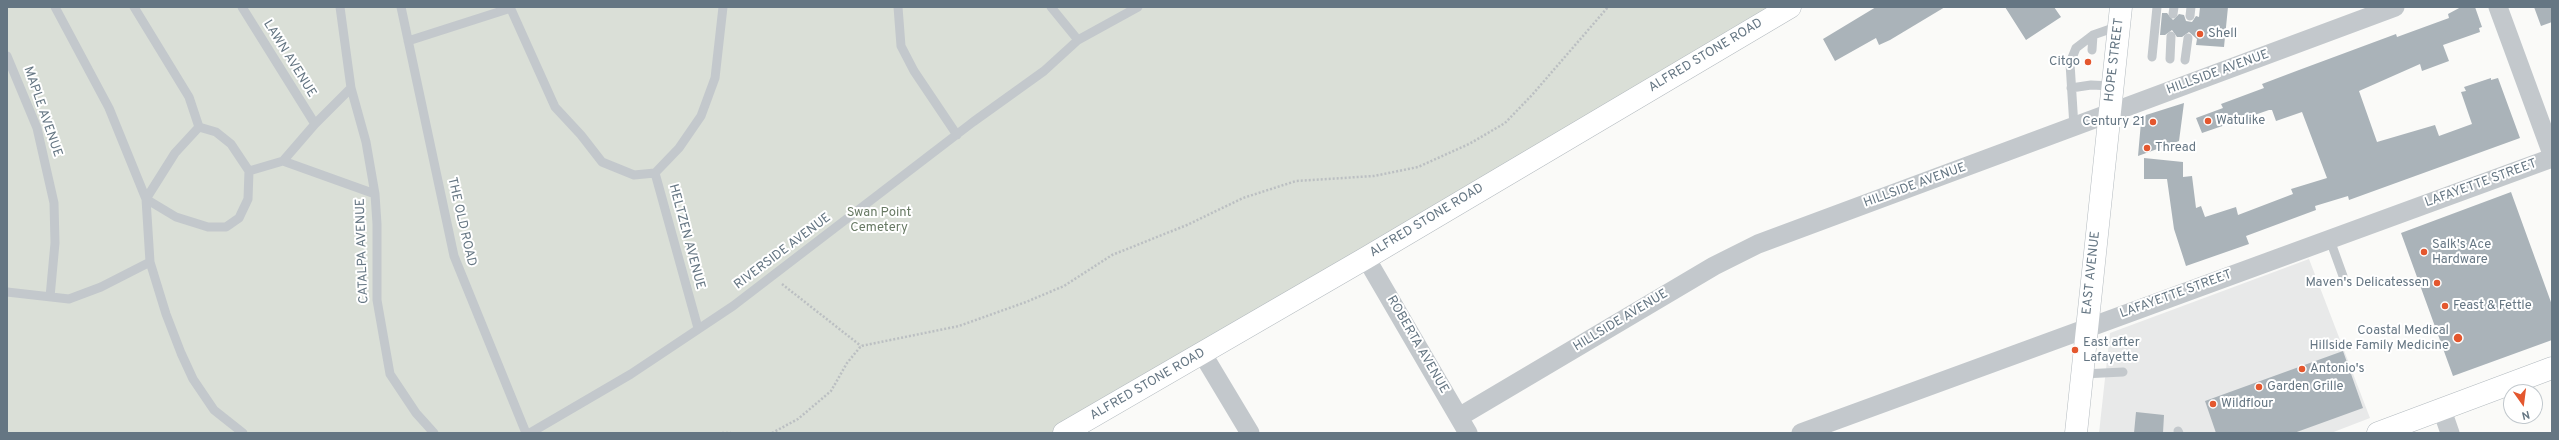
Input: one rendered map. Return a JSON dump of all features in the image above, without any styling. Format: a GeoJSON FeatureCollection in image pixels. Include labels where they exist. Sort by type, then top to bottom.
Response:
{"type":"FeatureCollection","features":[{"type":"Feature","properties":{"kind":"street","name":"ALFRED STONE ROAD"},"geometry":{"type":"LineString","coordinates":[[1064,433],[1366,258],[1790,7]]}},
{"type":"Feature","properties":{"kind":"street","name":"HILLSIDE AVENUE"},"geometry":{"type":"LineString","coordinates":[[1459,417],[1738,253],[2395,7]]}},
{"type":"Feature","properties":{"kind":"street"},"geometry":{"type":"LineString","coordinates":[[2498,7],[2552,154]]}},
{"type":"Feature","properties":{"kind":"street","name":"HOPE STREET"},"geometry":{"type":"LineString","coordinates":[[2109,114],[2120,17]]}},
{"type":"Feature","properties":{"kind":"street","name":"EAST AVENUE"},"geometry":{"type":"LineString","coordinates":[[2076,433],[2109,114]]}},
{"type":"Feature","properties":{"kind":"street","name":"LAFAYETTE STREET"},"geometry":{"type":"LineString","coordinates":[[1801,433],[2552,158]]}},
{"type":"Feature","properties":{"kind":"street","name":"ROBERTA AVENUE"},"geometry":{"type":"LineString","coordinates":[[1366,258],[1468,433]]}},
{"type":"Feature","properties":{"kind":"street"},"geometry":{"type":"LineString","coordinates":[[1202,353],[1250,433]]}},
{"type":"Feature","properties":{"kind":"street"},"geometry":{"type":"LineString","coordinates":[[2378,433],[2552,368]]}},
{"type":"Feature","properties":{"kind":"street"},"geometry":{"type":"LineString","coordinates":[[2442,410],[2450,433]]}},
{"type":"Feature","properties":{"kind":"lane"},"geometry":{"type":"LineString","coordinates":[[55,7],[109,108],[146,199],[150,262],[166,314],[193,379],[214,410],[243,433]]}},
{"type":"Feature","properties":{"kind":"lane"},"geometry":{"type":"LineString","coordinates":[[134,7],[189,97],[199,126]]}},
{"type":"Feature","properties":{"kind":"lane","name":"LAWN AVENUE"},"geometry":{"type":"LineString","coordinates":[[242,7],[295,96],[315,124]]}},
{"type":"Feature","properties":{"kind":"lane","name":"CATALPA AVENUE"},"geometry":{"type":"LineString","coordinates":[[340,7],[352,88],[366,142],[375,194],[378,224],[377,300],[390,374],[416,413],[434,433]]}},
{"type":"Feature","properties":{"kind":"lane","name":"THE OLD ROAD"},"geometry":{"type":"LineString","coordinates":[[401,7],[454,256],[526,433]]}},
{"type":"Feature","properties":{"kind":"lane"},"geometry":{"type":"LineString","coordinates":[[655,173],[679,148],[701,116],[715,78],[723,7]]}},
{"type":"Feature","properties":{"kind":"lane"},"geometry":{"type":"LineString","coordinates":[[898,7],[901,46],[914,70],[957,134]]}},
{"type":"Feature","properties":{"kind":"lane"},"geometry":{"type":"LineString","coordinates":[[1051,7],[1078,40]]}},
{"type":"Feature","properties":{"kind":"lane","name":"RIVERSIDE AVENUE"},"geometry":{"type":"LineString","coordinates":[[530,433],[631,374],[773,277],[957,134],[1044,71],[1078,40],[1138,7]]}},
{"type":"Feature","properties":{"kind":"lane"},"geometry":{"type":"LineString","coordinates":[[2152,57],[2157,7]]}},
{"type":"Feature","properties":{"kind":"lane"},"geometry":{"type":"LineString","coordinates":[[408,41],[510,8]]}},
{"type":"Feature","properties":{"kind":"lane","name":"HELTZEN AVENUE"},"geometry":{"type":"LineString","coordinates":[[510,8],[555,107],[581,135],[602,162],[634,175],[655,173],[698,328]]}},
{"type":"Feature","properties":{"kind":"lane"},"geometry":{"type":"LineString","coordinates":[[2074,127],[2070,62],[2076,48],[2093,34],[2120,17]]}},
{"type":"Feature","properties":{"kind":"lane"},"geometry":{"type":"LineString","coordinates":[[2092,50],[2093,34]]}},
{"type":"Feature","properties":{"kind":"lane"},"geometry":{"type":"LineString","coordinates":[[2170,59],[2172,36]]}},
{"type":"Feature","properties":{"kind":"lane"},"geometry":{"type":"LineString","coordinates":[[2184,60],[2188,38]]}},
{"type":"Feature","properties":{"kind":"lane","name":"MAPLE AVENUE"},"geometry":{"type":"LineString","coordinates":[[7,56],[37,128],[54,203],[55,243],[50,298]]}},
{"type":"Feature","properties":{"kind":"lane"},"geometry":{"type":"LineString","coordinates":[[2071,88],[2088,81],[2112,86]]}},
{"type":"Feature","properties":{"kind":"lane"},"geometry":{"type":"LineString","coordinates":[[249,171],[283,161],[315,124],[352,88]]}},
{"type":"Feature","properties":{"kind":"lane"},"geometry":{"type":"LineString","coordinates":[[146,199],[175,153],[199,126]]}},
{"type":"Feature","properties":{"kind":"lane"},"geometry":{"type":"LineString","coordinates":[[146,199],[176,217],[208,227],[226,227],[239,218],[248,199],[251,182],[249,171],[232,144],[216,132],[199,126]]}},
{"type":"Feature","properties":{"kind":"lane"},"geometry":{"type":"LineString","coordinates":[[283,161],[375,194]]}},
{"type":"Feature","properties":{"kind":"lane"},"geometry":{"type":"LineString","coordinates":[[2330,240],[2343,276]]}},
{"type":"Feature","properties":{"kind":"lane"},"geometry":{"type":"LineString","coordinates":[[7,292],[50,298],[70,299],[101,287],[150,262]]}},
{"type":"Feature","properties":{"kind":"lane"},"geometry":{"type":"LineString","coordinates":[[2083,374],[2123,372]]}},
{"type":"Feature","properties":{"kind":"path"},"geometry":{"type":"LineString","coordinates":[[772,433],[798,419],[831,391],[847,363],[861,346],[958,326],[1026,302],[1064,286],[1112,255],[1187,225],[1244,198],[1296,180],[1374,176],[1418,167],[1469,144],[1505,123],[1532,95],[1608,7]]}},
{"type":"Feature","properties":{"kind":"path"},"geometry":{"type":"LineString","coordinates":[[773,277],[861,346]]}},
{"type":"Feature","properties":{"kind":"path"},"geometry":{"type":"LineString","coordinates":[[722,433],[731,433]]}},
{"type":"Feature","properties":{"kind":"shaded area"},"geometry":{"type":"Polygon","coordinates":[[[2309,259],[2370,418],[2331,433],[2099,433],[2110,333],[2309,259]]]}},
{"type":"Feature","properties":{"kind":"green space","name":"Swan Point Cemetery"},"geometry":{"type":"Polygon","coordinates":[[[7,7],[1775,7],[1070,433],[7,433],[7,7]]]}},
{"type":"Feature","properties":{"kind":"building"},"geometry":{"type":"Polygon","coordinates":[[[1876,7],[1945,7],[1890,40],[1879,45],[1876,38],[1835,61],[1823,39],[1876,7]]]}},
{"type":"Feature","properties":{"kind":"building"},"geometry":{"type":"Polygon","coordinates":[[[2005,7],[2054,7],[2061,17],[2026,40],[2005,7]]]}},
{"type":"Feature","properties":{"kind":"building"},"geometry":{"type":"Polygon","coordinates":[[[2200,7],[2228,7],[2224,47],[2196,45],[2197,39],[2189,32],[2182,37],[2177,37],[2172,30],[2165,35],[2160,35],[2162,13],[2167,13],[2173,20],[2179,14],[2184,15],[2186,21],[2192,22],[2196,16],[2199,17],[2200,7]]]}},
{"type":"Feature","properties":{"kind":"building"},"geometry":{"type":"Polygon","coordinates":[[[2461,7],[2475,7],[2482,27],[2479,28],[2480,32],[2443,45],[2449,61],[2422,71],[2420,64],[2359,91],[2377,142],[2435,125],[2439,136],[2472,124],[2461,92],[2466,91],[2464,87],[2491,78],[2491,80],[2498,78],[2520,138],[2349,200],[2348,196],[2315,206],[2316,210],[2246,236],[2249,244],[2186,266],[2174,229],[2167,179],[2144,179],[2144,158],[2183,162],[2183,177],[2192,176],[2196,208],[2201,206],[2205,217],[2236,207],[2238,215],[2293,194],[2291,189],[2327,178],[2302,112],[2276,121],[2272,110],[2269,110],[2202,133],[2196,118],[2223,108],[2221,104],[2264,88],[2262,84],[2396,34],[2397,37],[2449,18],[2448,14],[2461,7]]]}},
{"type":"Feature","properties":{"kind":"building"},"geometry":{"type":"Polygon","coordinates":[[[2534,7],[2552,7],[2552,22],[2541,26],[2534,7]]]}},
{"type":"Feature","properties":{"kind":"building"},"geometry":{"type":"Polygon","coordinates":[[[2184,103],[2179,141],[2138,156],[2141,122],[2146,115],[2184,103]]]}},
{"type":"Feature","properties":{"kind":"building"},"geometry":{"type":"Polygon","coordinates":[[[2511,192],[2552,305],[2552,340],[2453,376],[2401,233],[2511,192]]]}},
{"type":"Feature","properties":{"kind":"building"},"geometry":{"type":"Polygon","coordinates":[[[2343,351],[2363,408],[2294,433],[2216,433],[2205,401],[2343,351]]]}},
{"type":"Feature","properties":{"kind":"building"},"geometry":{"type":"Polygon","coordinates":[[[2136,412],[2164,415],[2163,433],[2134,433],[2136,412]]]}},
{"type":"Feature","properties":{"kind":"place","name":"Shell"},"geometry":{"type":"Point","coordinates":[2200,34]}},
{"type":"Feature","properties":{"kind":"place","name":"Citgo"},"geometry":{"type":"Point","coordinates":[2088,62]}},
{"type":"Feature","properties":{"kind":"place","name":"Watulike"},"geometry":{"type":"Point","coordinates":[2208,121]}},
{"type":"Feature","properties":{"kind":"place","name":"Century 21"},"geometry":{"type":"Point","coordinates":[2153,122]}},
{"type":"Feature","properties":{"kind":"place","name":"Thread"},"geometry":{"type":"Point","coordinates":[2147,148]}},
{"type":"Feature","properties":{"kind":"place","name":"Salk's Ace Hardware"},"geometry":{"type":"Point","coordinates":[2424,252]}},
{"type":"Feature","properties":{"kind":"place","name":"Maven's Delicatessen"},"geometry":{"type":"Point","coordinates":[2437,283]}},
{"type":"Feature","properties":{"kind":"place","name":"Feast & Fettle"},"geometry":{"type":"Point","coordinates":[2445,306]}},
{"type":"Feature","properties":{"kind":"place","name":"Coastal Medical Hillside Family Medicine"},"geometry":{"type":"Point","coordinates":[2458,338]}},
{"type":"Feature","properties":{"kind":"place","name":"East after Lafayette"},"geometry":{"type":"Point","coordinates":[2075,350]}},
{"type":"Feature","properties":{"kind":"place","name":"Antonio's"},"geometry":{"type":"Point","coordinates":[2302,369]}},
{"type":"Feature","properties":{"kind":"place","name":"Garden Grille"},"geometry":{"type":"Point","coordinates":[2259,387]}},
{"type":"Feature","properties":{"kind":"place","name":"Wildflour"},"geometry":{"type":"Point","coordinates":[2213,404]}}]}
